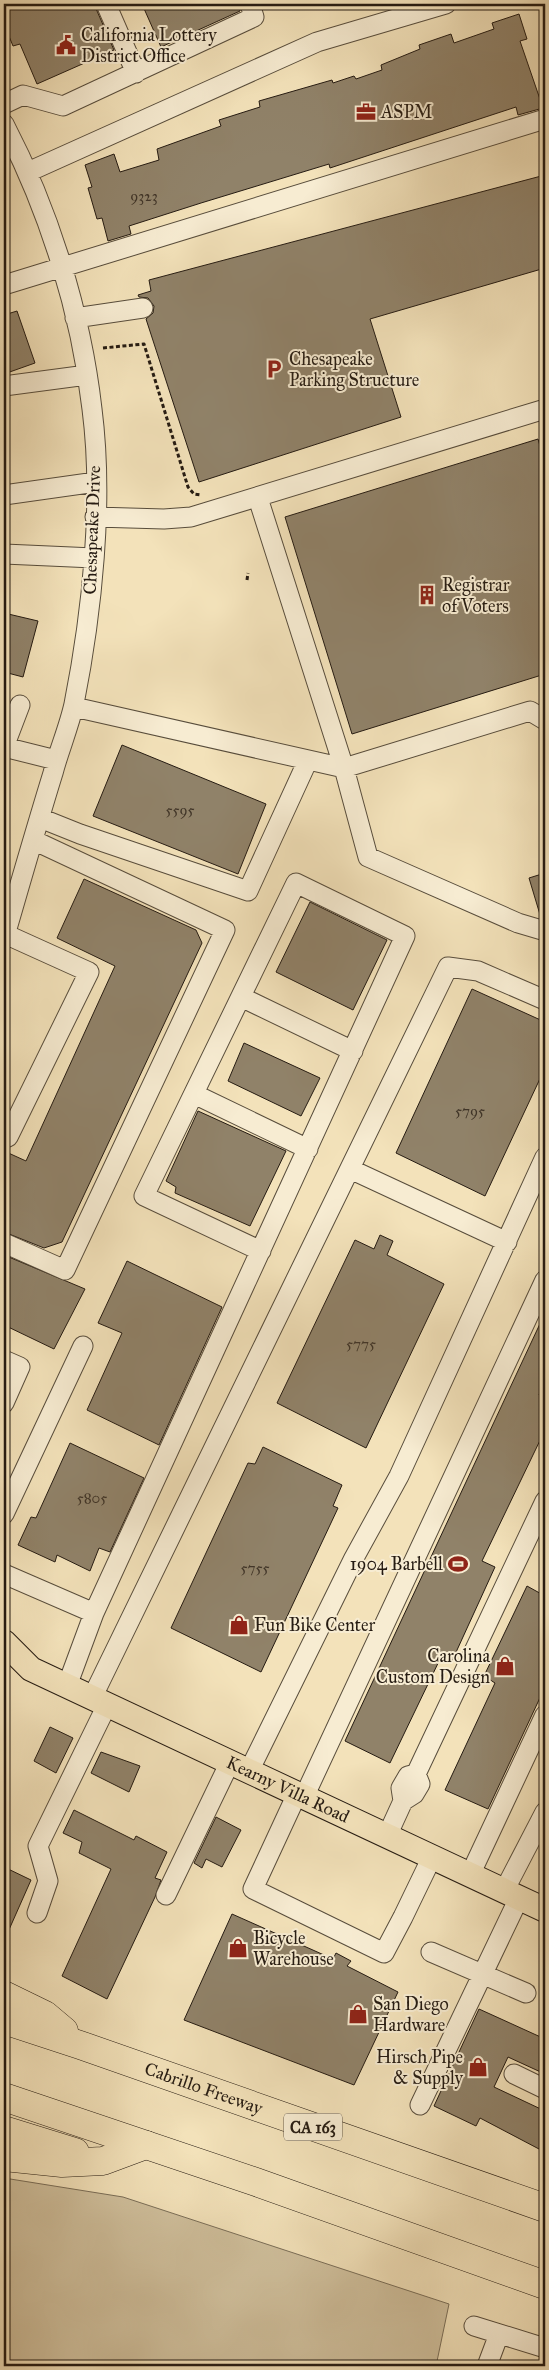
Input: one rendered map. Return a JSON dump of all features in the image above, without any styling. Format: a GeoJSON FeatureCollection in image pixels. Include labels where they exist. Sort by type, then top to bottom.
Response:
{"type":"FeatureCollection","features":[{"type":"Feature","properties":{"kind":"highway"},"geometry":{"type":"LineString","coordinates":[[4,1995],[45,2015],[80,2045]]}},
{"type":"Feature","properties":{"kind":"highway","name":"Cabrillo Freeway"},"geometry":{"type":"LineString","coordinates":[[4,2020],[545,2208]]}},
{"type":"Feature","properties":{"kind":"highway"},"geometry":{"type":"LineString","coordinates":[[4,2097],[256,2182],[545,2285]]}},
{"type":"Feature","properties":{"kind":"highway"},"geometry":{"type":"LineString","coordinates":[[4,2130],[103,2161]]}},
{"type":"Feature","properties":{"kind":"highway"},"geometry":{"type":"LineString","coordinates":[[4,2157],[62,2163],[103,2161],[146,2146]]}},
{"type":"Feature","properties":{"kind":"main road","name":"Kearny Villa Road"},"geometry":{"type":"LineString","coordinates":[[4,1642],[31,1669],[545,1910]]}},
{"type":"Feature","properties":{"kind":"main road","name":"Kearny Villa Road"},"geometry":{"type":"LineString","coordinates":[[4,1668],[31,1669]]}},
{"type":"Feature","properties":{"kind":"street"},"geometry":{"type":"LineString","coordinates":[[106,4],[136,73]]}},
{"type":"Feature","properties":{"kind":"street"},"geometry":{"type":"LineString","coordinates":[[4,104],[23,95],[63,106],[254,17],[250,4]]}},
{"type":"Feature","properties":{"kind":"street"},"geometry":{"type":"LineString","coordinates":[[28,172],[317,42],[446,4]]}},
{"type":"Feature","properties":{"kind":"street"},"geometry":{"type":"LineString","coordinates":[[4,286],[545,119]]}},
{"type":"Feature","properties":{"kind":"street","name":"Chesapeake Drive"},"geometry":{"type":"LineString","coordinates":[[5,930],[56,760],[74,707],[94,558],[96,482],[93,410],[75,318],[45,212],[28,172],[6,135]]}},
{"type":"Feature","properties":{"kind":"street"},"geometry":{"type":"LineString","coordinates":[[75,318],[143,308]]}},
{"type":"Feature","properties":{"kind":"street"},"geometry":{"type":"LineString","coordinates":[[4,386],[87,375]]}},
{"type":"Feature","properties":{"kind":"street"},"geometry":{"type":"LineString","coordinates":[[95,517],[164,519],[191,517],[545,409]]}},
{"type":"Feature","properties":{"kind":"street"},"geometry":{"type":"LineString","coordinates":[[4,495],[96,482]]}},
{"type":"Feature","properties":{"kind":"street"},"geometry":{"type":"LineString","coordinates":[[258,498],[344,768],[368,858],[518,923],[545,931]]}},
{"type":"Feature","properties":{"kind":"street"},"geometry":{"type":"LineString","coordinates":[[4,554],[94,558]]}},
{"type":"Feature","properties":{"kind":"street"},"geometry":{"type":"LineString","coordinates":[[20,705],[4,747],[56,760]]}},
{"type":"Feature","properties":{"kind":"street"},"geometry":{"type":"LineString","coordinates":[[74,707],[344,768],[530,711],[545,720]]}},
{"type":"Feature","properties":{"kind":"street"},"geometry":{"type":"LineString","coordinates":[[40,818],[80,834],[248,891],[308,760]]}},
{"type":"Feature","properties":{"kind":"street"},"geometry":{"type":"LineString","coordinates":[[4,1243],[65,1270],[225,930],[33,840]]}},
{"type":"Feature","properties":{"kind":"street"},"geometry":{"type":"LineString","coordinates":[[67,1686],[94,1613],[261,1251],[406,936],[296,883],[144,1196],[261,1251]]}},
{"type":"Feature","properties":{"kind":"street"},"geometry":{"type":"LineString","coordinates":[[4,1135],[8,1137],[89,972],[5,930]]}},
{"type":"Feature","properties":{"kind":"street"},"geometry":{"type":"LineString","coordinates":[[37,1913],[48,1882],[38,1846],[100,1701],[350,1169],[448,967],[478,971],[545,1000]]}},
{"type":"Feature","properties":{"kind":"street"},"geometry":{"type":"LineString","coordinates":[[240,997],[353,1051]]}},
{"type":"Feature","properties":{"kind":"street"},"geometry":{"type":"LineString","coordinates":[[194,1094],[308,1149]]}},
{"type":"Feature","properties":{"kind":"street"},"geometry":{"type":"LineString","coordinates":[[166,1895],[239,1767],[399,1476],[545,1157]]}},
{"type":"Feature","properties":{"kind":"street"},"geometry":{"type":"LineString","coordinates":[[350,1169],[507,1242]]}},
{"type":"Feature","properties":{"kind":"street"},"geometry":{"type":"LineString","coordinates":[[432,1857],[404,1917],[384,1952],[253,1889],[300,1795],[545,1280]]}},
{"type":"Feature","properties":{"kind":"street"},"geometry":{"type":"LineString","coordinates":[[4,1514],[83,1346]]}},
{"type":"Feature","properties":{"kind":"street"},"geometry":{"type":"LineString","coordinates":[[4,1360],[20,1367],[4,1402]]}},
{"type":"Feature","properties":{"kind":"street"},"geometry":{"type":"LineString","coordinates":[[387,1836],[403,1801],[414,1794],[420,1784],[416,1774],[545,1501]]}},
{"type":"Feature","properties":{"kind":"street"},"geometry":{"type":"LineString","coordinates":[[4,1574],[94,1613]]}},
{"type":"Feature","properties":{"kind":"street"},"geometry":{"type":"LineString","coordinates":[[470,1875],[545,1715]]}},
{"type":"Feature","properties":{"kind":"street"},"geometry":{"type":"LineString","coordinates":[[420,2105],[483,1974],[545,1812]]}},
{"type":"Feature","properties":{"kind":"street"},"geometry":{"type":"LineString","coordinates":[[432,1952],[526,1993]]}},
{"type":"Feature","properties":{"kind":"street"},"geometry":{"type":"LineString","coordinates":[[514,2074],[545,2089]]}},
{"type":"Feature","properties":{"kind":"street"},"geometry":{"type":"LineString","coordinates":[[474,2326],[545,2348]]}},
{"type":"Feature","properties":{"kind":"street"},"geometry":{"type":"LineString","coordinates":[[488,2366],[499,2334]]}},
{"type":"Feature","properties":{"kind":"path"},"geometry":{"type":"LineString","coordinates":[[103,348],[144,344],[188,487],[194,494],[202,495]]}},
{"type":"Feature","properties":{"kind":"path"},"geometry":{"type":"LineString","coordinates":[[247,580],[248,573]]}},
{"type":"Feature","properties":{"kind":"shaded area"},"geometry":{"type":"Polygon","coordinates":[[[4,2178],[123,2197],[449,2304],[436,2366],[4,2366],[4,2178]]]}},
{"type":"Feature","properties":{"kind":"building","name":"California Lottery District Office"},"geometry":{"type":"Polygon","coordinates":[[[4,4],[94,4],[114,50],[37,84],[20,44],[13,46],[4,24],[4,4]]]}},
{"type":"Feature","properties":{"kind":"building"},"geometry":{"type":"Polygon","coordinates":[[[142,4],[239,4],[240,11],[161,47],[142,4]]]}},
{"type":"Feature","properties":{"kind":"building"},"geometry":{"type":"Polygon","coordinates":[[[519,14],[527,39],[520,41],[543,108],[518,115],[516,107],[330,168],[329,164],[201,203],[129,226],[131,234],[108,241],[102,218],[97,219],[88,188],[92,187],[85,165],[114,154],[120,172],[159,160],[157,149],[221,126],[219,120],[260,107],[259,101],[332,80],[333,83],[354,76],[356,79],[382,70],[381,65],[420,49],[419,45],[451,34],[454,43],[494,29],[492,23],[519,14]]]}},
{"type":"Feature","properties":{"kind":"building","name":"Chesapeake Parking Structure"},"geometry":{"type":"Polygon","coordinates":[[[545,175],[545,268],[370,319],[401,417],[199,482],[146,319],[153,313],[154,306],[148,298],[139,297],[138,295],[151,291],[149,280],[545,175]]]}},
{"type":"Feature","properties":{"kind":"building"},"geometry":{"type":"Polygon","coordinates":[[[17,311],[35,363],[4,374],[4,315],[17,311]]]}},
{"type":"Feature","properties":{"kind":"building","name":"Registrar of Voters"},"geometry":{"type":"Polygon","coordinates":[[[538,439],[545,463],[545,674],[352,734],[285,517],[538,439]]]}},
{"type":"Feature","properties":{"kind":"building"},"geometry":{"type":"Polygon","coordinates":[[[4,613],[38,621],[23,677],[4,672],[4,613]]]}},
{"type":"Feature","properties":{"kind":"building"},"geometry":{"type":"Polygon","coordinates":[[[122,745],[266,804],[238,874],[93,816],[122,745]]]}},
{"type":"Feature","properties":{"kind":"building"},"geometry":{"type":"Polygon","coordinates":[[[545,873],[545,919],[541,918],[529,878],[545,873]]]}},
{"type":"Feature","properties":{"kind":"building"},"geometry":{"type":"Polygon","coordinates":[[[84,879],[196,930],[202,943],[62,1242],[44,1248],[4,1232],[4,1151],[26,1161],[115,966],[57,938],[84,879]]]}},
{"type":"Feature","properties":{"kind":"building"},"geometry":{"type":"Polygon","coordinates":[[[310,902],[387,940],[353,1010],[276,972],[310,902]]]}},
{"type":"Feature","properties":{"kind":"building"},"geometry":{"type":"Polygon","coordinates":[[[472,989],[545,1022],[545,1068],[485,1196],[396,1153],[472,989]]]}},
{"type":"Feature","properties":{"kind":"building"},"geometry":{"type":"Polygon","coordinates":[[[244,1043],[320,1078],[301,1116],[228,1081],[244,1043]]]}},
{"type":"Feature","properties":{"kind":"building"},"geometry":{"type":"Polygon","coordinates":[[[198,1111],[286,1151],[250,1226],[175,1193],[176,1187],[166,1181],[198,1111]]]}},
{"type":"Feature","properties":{"kind":"building"},"geometry":{"type":"Polygon","coordinates":[[[380,1235],[393,1241],[387,1255],[444,1284],[366,1448],[277,1403],[355,1240],[374,1249],[380,1235]]]}},
{"type":"Feature","properties":{"kind":"building"},"geometry":{"type":"Polygon","coordinates":[[[4,1255],[85,1289],[54,1349],[4,1325],[4,1255]]]}},
{"type":"Feature","properties":{"kind":"building"},"geometry":{"type":"Polygon","coordinates":[[[127,1261],[222,1307],[159,1445],[87,1410],[122,1333],[98,1323],[127,1261]]]}},
{"type":"Feature","properties":{"kind":"building","name":"1904 Barbell"},"geometry":{"type":"Polygon","coordinates":[[[545,1313],[545,1377],[539,1395],[545,1398],[545,1405],[540,1416],[545,1419],[545,1430],[482,1561],[495,1567],[452,1661],[441,1657],[390,1763],[345,1741],[545,1313]]]}},
{"type":"Feature","properties":{"kind":"building"},"geometry":{"type":"Polygon","coordinates":[[[70,1443],[144,1478],[110,1552],[99,1548],[90,1571],[57,1555],[55,1562],[18,1545],[31,1517],[36,1518],[70,1443]]]}},
{"type":"Feature","properties":{"kind":"building"},"geometry":{"type":"Polygon","coordinates":[[[263,1447],[342,1485],[333,1506],[338,1508],[261,1672],[171,1628],[248,1463],[255,1464],[263,1447]]]}},
{"type":"Feature","properties":{"kind":"building"},"geometry":{"type":"Polygon","coordinates":[[[527,1586],[545,1596],[545,1687],[488,1809],[445,1790],[495,1683],[484,1676],[527,1586]]]}},
{"type":"Feature","properties":{"kind":"building"},"geometry":{"type":"Polygon","coordinates":[[[50,1727],[73,1738],[56,1773],[34,1761],[50,1727]]]}},
{"type":"Feature","properties":{"kind":"building"},"geometry":{"type":"Polygon","coordinates":[[[101,1752],[140,1766],[129,1792],[91,1773],[101,1752]]]}},
{"type":"Feature","properties":{"kind":"building"},"geometry":{"type":"Polygon","coordinates":[[[74,1810],[134,1840],[136,1836],[167,1852],[155,1878],[161,1880],[155,1897],[107,1999],[62,1976],[111,1869],[79,1853],[82,1842],[63,1833],[74,1810]]]}},
{"type":"Feature","properties":{"kind":"building"},"geometry":{"type":"Polygon","coordinates":[[[216,1817],[241,1830],[222,1867],[206,1859],[202,1868],[194,1863],[216,1817]]]}},
{"type":"Feature","properties":{"kind":"building"},"geometry":{"type":"Polygon","coordinates":[[[4,1867],[31,1880],[4,1941],[4,1867]]]}},
{"type":"Feature","properties":{"kind":"building"},"geometry":{"type":"Polygon","coordinates":[[[232,1914],[333,1959],[336,1953],[351,1961],[347,1966],[398,1992],[354,2085],[184,2020],[232,1914]]]}},
{"type":"Feature","properties":{"kind":"building"},"geometry":{"type":"Polygon","coordinates":[[[479,2009],[545,2039],[545,2074],[508,2057],[494,2087],[545,2111],[545,2137],[539,2149],[480,2118],[476,2126],[434,2106],[479,2009]]]}},
{"type":"Feature","properties":{"kind":"place","name":"California Lottery District Office"},"geometry":{"type":"Point","coordinates":[66,45]}},
{"type":"Feature","properties":{"kind":"place","name":"ASPM"},"geometry":{"type":"Point","coordinates":[366,112]}},
{"type":"Feature","properties":{"kind":"place","name":"Chesapeake Parking Structure"},"geometry":{"type":"Point","coordinates":[274,369]}},
{"type":"Feature","properties":{"kind":"place","name":"Registrar of Voters"},"geometry":{"type":"Point","coordinates":[427,595]}},
{"type":"Feature","properties":{"kind":"place","name":"1904 Barbell"},"geometry":{"type":"Point","coordinates":[458,1564]}},
{"type":"Feature","properties":{"kind":"place","name":"Fun Bike Center"},"geometry":{"type":"Point","coordinates":[239,1625]}},
{"type":"Feature","properties":{"kind":"place","name":"Carolina Custom Design"},"geometry":{"type":"Point","coordinates":[505,1666]}},
{"type":"Feature","properties":{"kind":"place","name":"Bicycle Warehouse"},"geometry":{"type":"Point","coordinates":[238,1948]}},
{"type":"Feature","properties":{"kind":"place","name":"San Diego Hardware"},"geometry":{"type":"Point","coordinates":[358,2014]}},
{"type":"Feature","properties":{"kind":"place","name":"Hirsch Pipe & Supply"},"geometry":{"type":"Point","coordinates":[478,2067]}}]}
